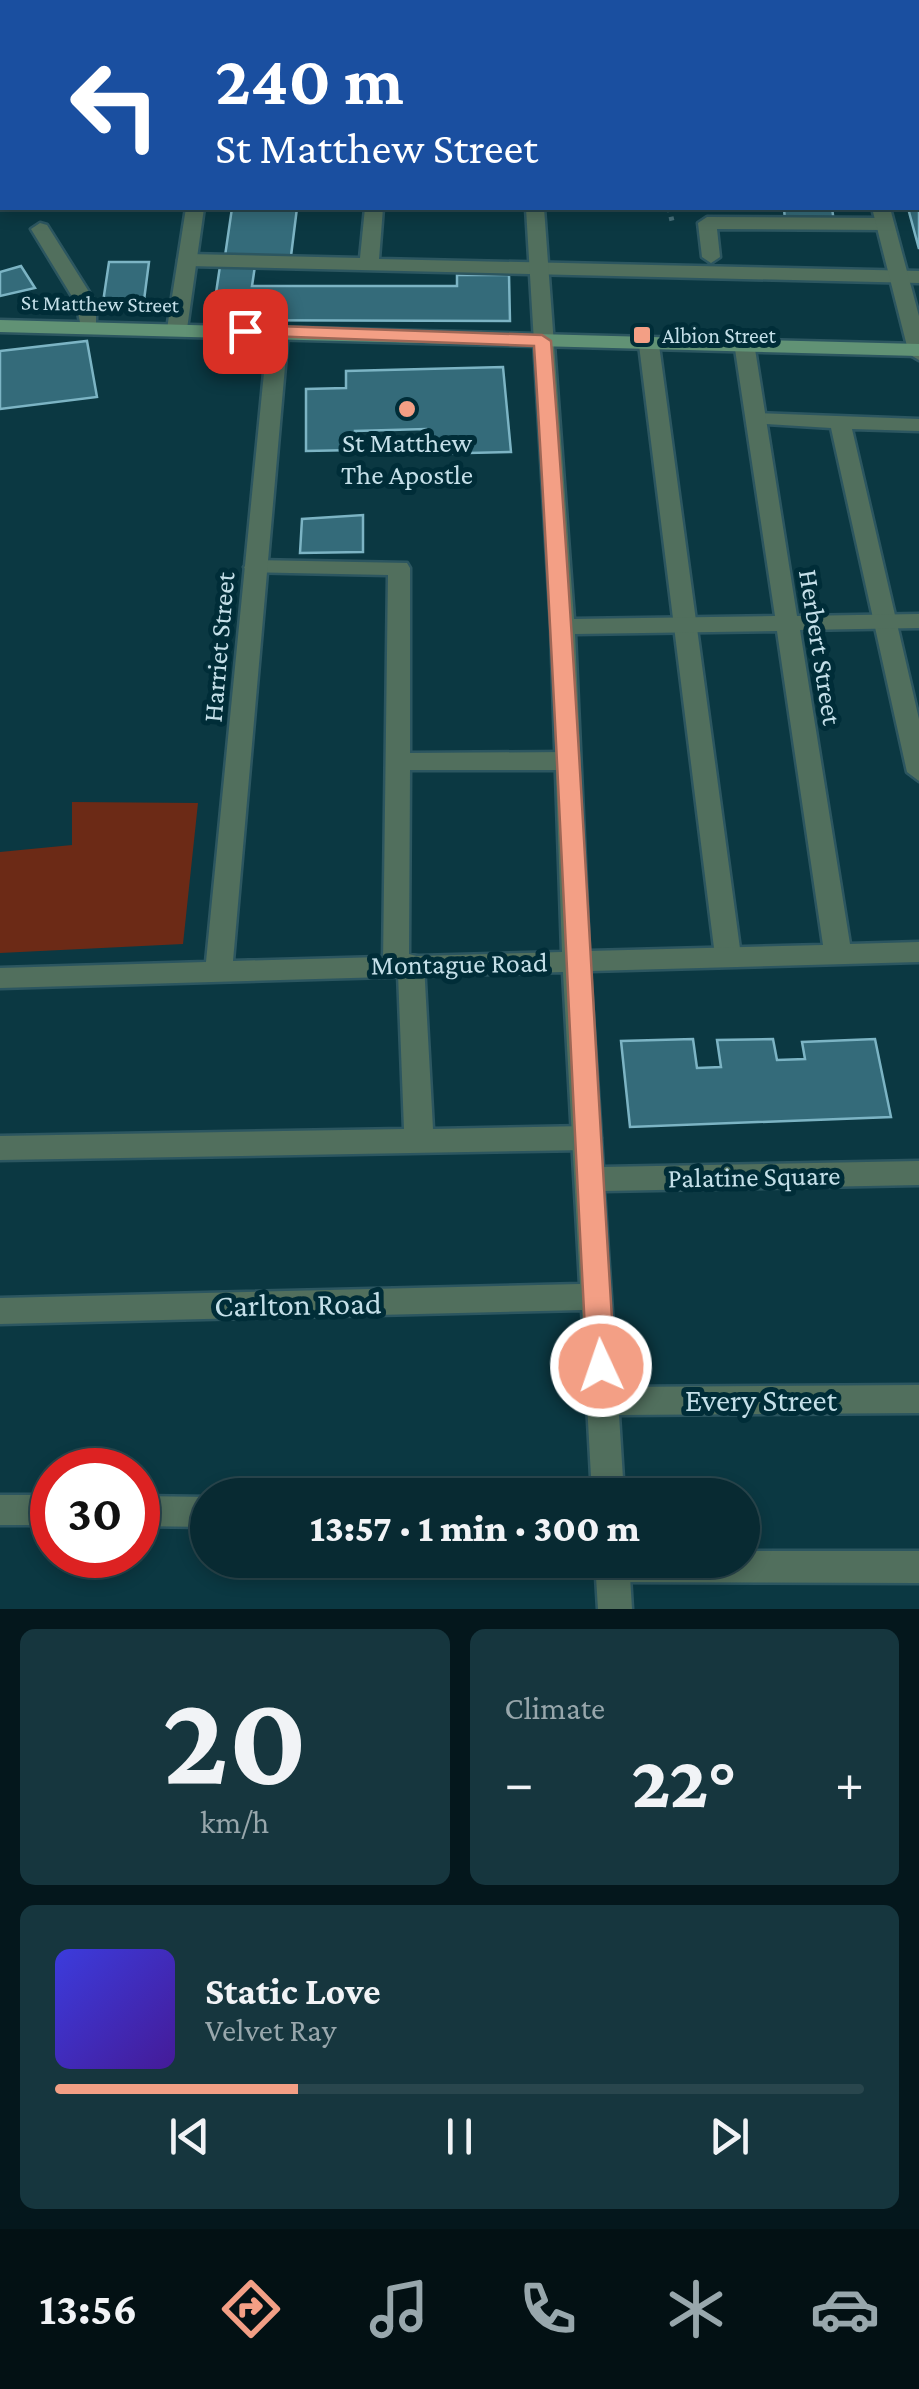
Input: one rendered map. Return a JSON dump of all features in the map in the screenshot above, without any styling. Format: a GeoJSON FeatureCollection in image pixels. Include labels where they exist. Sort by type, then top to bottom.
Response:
{"type":"FeatureCollection","features":[{"type":"Feature","properties":{"kind":"main road","name":"St Matthew Street"},"geometry":{"type":"LineString","coordinates":[[0,326],[919,352]]}},
{"type":"Feature","properties":{"kind":"street"},"geometry":{"type":"LineString","coordinates":[[177,329],[195,210]]}},
{"type":"Feature","properties":{"kind":"street"},"geometry":{"type":"LineString","coordinates":[[369,264],[374,210]]}},
{"type":"Feature","properties":{"kind":"street"},"geometry":{"type":"LineString","coordinates":[[535,210],[563,627],[576,960],[607,1478]]}},
{"type":"Feature","properties":{"kind":"street"},"geometry":{"type":"LineString","coordinates":[[711,257],[708,223],[883,216],[909,277],[919,352]]}},
{"type":"Feature","properties":{"kind":"street"},"geometry":{"type":"LineString","coordinates":[[40,229],[86,303],[89,328]]}},
{"type":"Feature","properties":{"kind":"street"},"geometry":{"type":"LineString","coordinates":[[188,260],[909,277]]}},
{"type":"Feature","properties":{"kind":"street","name":"Harriet Street"},"geometry":{"type":"LineString","coordinates":[[219,968],[278,332]]}},
{"type":"Feature","properties":{"kind":"street"},"geometry":{"type":"LineString","coordinates":[[649,345],[728,956]]}},
{"type":"Feature","properties":{"kind":"street","name":"Herbert Street"},"geometry":{"type":"LineString","coordinates":[[745,349],[838,954]]}},
{"type":"Feature","properties":{"kind":"street"},"geometry":{"type":"LineString","coordinates":[[756,419],[919,425]]}},
{"type":"Feature","properties":{"kind":"street"},"geometry":{"type":"LineString","coordinates":[[840,422],[919,772]]}},
{"type":"Feature","properties":{"kind":"street"},"geometry":{"type":"LineString","coordinates":[[256,568],[399,568],[398,762],[404,964],[420,1141]]}},
{"type":"Feature","properties":{"kind":"street"},"geometry":{"type":"LineString","coordinates":[[563,627],[919,621]]}},
{"type":"Feature","properties":{"kind":"street"},"geometry":{"type":"LineString","coordinates":[[398,762],[568,760]]}},
{"type":"Feature","properties":{"kind":"street","name":"Montague Road"},"geometry":{"type":"LineString","coordinates":[[0,978],[219,968],[919,952]]}},
{"type":"Feature","properties":{"kind":"street"},"geometry":{"type":"LineString","coordinates":[[0,1148],[587,1138]]}},
{"type":"Feature","properties":{"kind":"street","name":"Palatine Square"},"geometry":{"type":"LineString","coordinates":[[590,1179],[919,1173]]}},
{"type":"Feature","properties":{"kind":"street","name":"Carlton Road"},"geometry":{"type":"LineString","coordinates":[[0,1311],[597,1297]]}},
{"type":"Feature","properties":{"kind":"street","name":"Every Street"},"geometry":{"type":"LineString","coordinates":[[603,1401],[919,1399]]}},
{"type":"Feature","properties":{"kind":"street"},"geometry":{"type":"LineString","coordinates":[[0,1510],[30,1510]]}},
{"type":"Feature","properties":{"kind":"street"},"geometry":{"type":"LineString","coordinates":[[160,1511],[190,1512]]}},
{"type":"Feature","properties":{"kind":"street"},"geometry":{"type":"LineString","coordinates":[[760,1565],[919,1567]]}},
{"type":"Feature","properties":{"kind":"street"},"geometry":{"type":"LineString","coordinates":[[613,1578],[615,1609]]}},
{"type":"Feature","properties":{"kind":"path"},"geometry":{"type":"LineString","coordinates":[[670,210],[672,221]]}},
{"type":"Feature","properties":{"kind":"shaded area"},"geometry":{"type":"Polygon","coordinates":[[[72,802],[198,803],[183,944],[0,953],[0,852],[72,845],[72,802]]]}},
{"type":"Feature","properties":{"kind":"building"},"geometry":{"type":"Polygon","coordinates":[[[232,210],[297,210],[291,256],[225,256],[232,210]]]}},
{"type":"Feature","properties":{"kind":"building"},"geometry":{"type":"Polygon","coordinates":[[[784,210],[832,210],[834,222],[785,221],[784,210]]]}},
{"type":"Feature","properties":{"kind":"building"},"geometry":{"type":"Polygon","coordinates":[[[909,210],[919,210],[919,249],[909,210]]]}},
{"type":"Feature","properties":{"kind":"building"},"geometry":{"type":"Polygon","coordinates":[[[109,262],[149,262],[143,308],[102,309],[109,262]]]}},
{"type":"Feature","properties":{"kind":"building"},"geometry":{"type":"Polygon","coordinates":[[[21,266],[35,288],[0,296],[0,272],[21,266]]]}},
{"type":"Feature","properties":{"kind":"building"},"geometry":{"type":"Polygon","coordinates":[[[220,266],[255,266],[252,286],[457,286],[457,275],[509,275],[510,321],[212,320],[220,266]]]}},
{"type":"Feature","properties":{"kind":"building"},"geometry":{"type":"Polygon","coordinates":[[[87,341],[97,397],[0,409],[0,351],[87,341]]]}},
{"type":"Feature","properties":{"kind":"building","name":"St Matthew The Apostle"},"geometry":{"type":"Polygon","coordinates":[[[503,367],[511,452],[427,454],[426,429],[355,431],[356,450],[306,451],[306,389],[346,388],[346,371],[503,367]]]}},
{"type":"Feature","properties":{"kind":"building"},"geometry":{"type":"Polygon","coordinates":[[[363,515],[363,552],[300,553],[302,519],[363,515]]]}},
{"type":"Feature","properties":{"kind":"building"},"geometry":{"type":"Polygon","coordinates":[[[693,1039],[697,1068],[721,1067],[717,1040],[773,1039],[777,1060],[805,1059],[802,1042],[875,1039],[891,1117],[630,1127],[621,1041],[693,1039]]]}},
{"type":"Feature","properties":{"kind":"place","name":"Albion Street"},"geometry":{"type":"Point","coordinates":[642,335]}},
{"type":"Feature","properties":{"kind":"place","name":"St Matthew The Apostle"},"geometry":{"type":"Point","coordinates":[407,409]}},
{"type":"Feature","properties":{"kind":"route"},"geometry":{"type":"LineString","coordinates":[[245,331],[542,341],[563,627],[576,960],[601,1366]]}}]}
